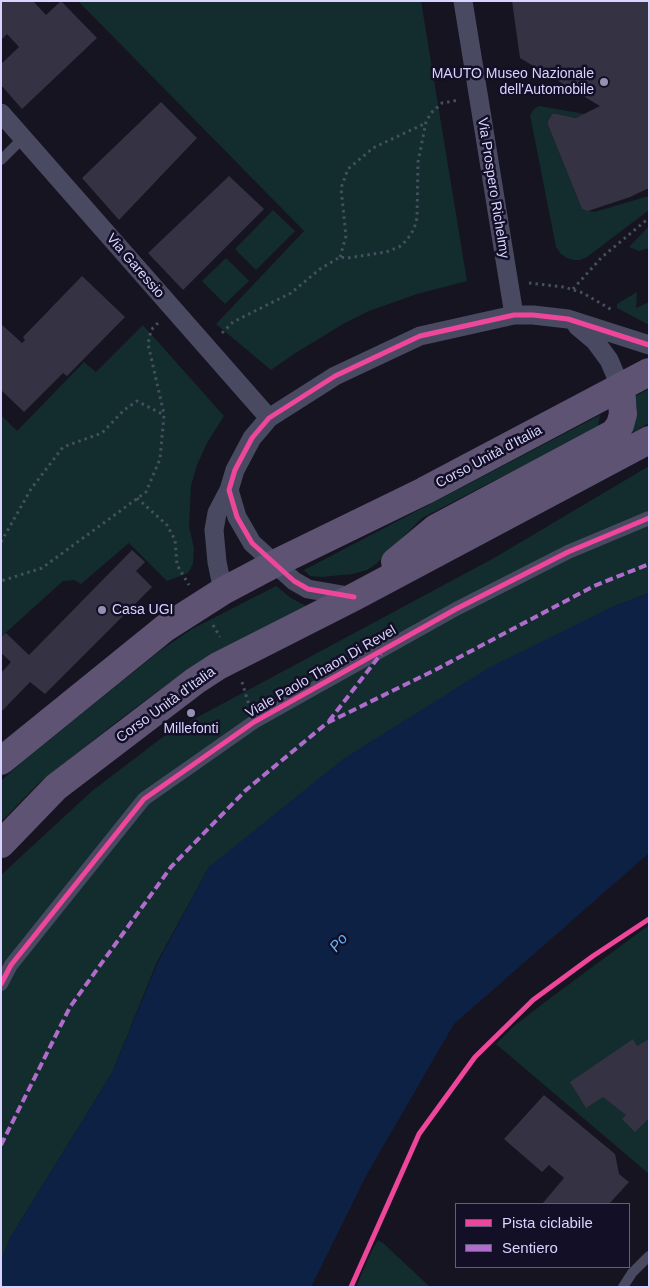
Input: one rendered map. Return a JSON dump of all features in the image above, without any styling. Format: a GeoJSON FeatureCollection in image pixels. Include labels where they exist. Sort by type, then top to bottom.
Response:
{"type":"FeatureCollection","features":[{"type":"Feature","properties":{"kind":"main road","name":"Corso Unità d'Italia"},"geometry":{"type":"LineString","coordinates":[[1,761],[165,628],[223,592],[274,564],[424,491],[649,372]]}},
{"type":"Feature","properties":{"kind":"main road"},"geometry":{"type":"LineString","coordinates":[[354,597],[436,528],[614,433],[620,425],[623,414],[621,388]]}},
{"type":"Feature","properties":{"kind":"main road","name":"Corso Unità d'Italia"},"geometry":{"type":"LineString","coordinates":[[1,844],[56,787],[195,681],[218,666],[354,597],[649,440]]}},
{"type":"Feature","properties":{"kind":"street","name":"Via Prospero Richelmy"},"geometry":{"type":"LineString","coordinates":[[463,1],[514,315]]}},
{"type":"Feature","properties":{"kind":"street","name":"Via Garessio"},"geometry":{"type":"LineString","coordinates":[[1,113],[269,418]]}},
{"type":"Feature","properties":{"kind":"street"},"geometry":{"type":"LineString","coordinates":[[223,592],[217,562],[214,530],[217,513],[229,490],[235,470],[252,438],[269,418],[335,376],[420,336],[514,315],[533,314],[568,319],[649,345]]}},
{"type":"Feature","properties":{"kind":"street"},"geometry":{"type":"LineString","coordinates":[[568,319],[595,341],[609,360],[621,388]]}},
{"type":"Feature","properties":{"kind":"street"},"geometry":{"type":"LineString","coordinates":[[229,490],[237,517],[252,543],[274,564],[308,590],[354,597]]}},
{"type":"Feature","properties":{"kind":"street","name":"Viale Paolo Thaon Di Revel"},"geometry":{"type":"LineString","coordinates":[[1,984],[11,965],[144,799],[254,722],[456,609],[568,552],[649,518]]}},
{"type":"Feature","properties":{"kind":"lane"},"geometry":{"type":"LineString","coordinates":[[1,160],[23,138]]}},
{"type":"Feature","properties":{"kind":"lane"},"geometry":{"type":"LineString","coordinates":[[623,1287],[632,1273],[649,1256]]}},
{"type":"Feature","properties":{"kind":"path"},"geometry":{"type":"LineString","coordinates":[[233,322],[291,293],[320,269],[340,257],[348,258],[386,252],[399,247],[407,240],[414,229],[417,218],[418,162],[426,122],[431,113],[442,103]]}},
{"type":"Feature","properties":{"kind":"path"},"geometry":{"type":"LineString","coordinates":[[340,257],[346,236],[341,188],[348,169],[374,148],[426,122]]}},
{"type":"Feature","properties":{"kind":"path"},"geometry":{"type":"LineString","coordinates":[[572,290],[602,257],[649,218]]}},
{"type":"Feature","properties":{"kind":"path"},"geometry":{"type":"LineString","coordinates":[[508,282],[534,284],[583,293],[615,312]]}},
{"type":"Feature","properties":{"kind":"path"},"geometry":{"type":"LineString","coordinates":[[1,581],[42,568],[146,492],[160,459],[164,415],[148,344],[151,330]]}},
{"type":"Feature","properties":{"kind":"path"},"geometry":{"type":"LineString","coordinates":[[1,542],[30,490],[63,447],[102,432],[124,410],[137,401],[164,415]]}},
{"type":"Feature","properties":{"kind":"path"},"geometry":{"type":"LineString","coordinates":[[137,498],[167,524],[175,540],[177,565],[190,585]]}},
{"type":"Feature","properties":{"kind":"path"},"geometry":{"type":"LineString","coordinates":[[210,620],[222,640]]}},
{"type":"Feature","properties":{"kind":"path"},"geometry":{"type":"LineString","coordinates":[[241,678],[254,722]]}},
{"type":"Feature","properties":{"kind":"green space"},"geometry":{"type":"Polygon","coordinates":[[[78,1],[421,1],[467,281],[417,294],[369,311],[343,324],[271,370],[216,324],[304,231],[78,1]]]}},
{"type":"Feature","properties":{"kind":"green space"},"geometry":{"type":"Polygon","coordinates":[[[539,106],[585,114],[576,118],[552,114],[548,121],[582,209],[594,212],[649,196],[649,210],[587,257],[580,260],[567,258],[556,247],[530,115],[539,106]]]}},
{"type":"Feature","properties":{"kind":"green space"},"geometry":{"type":"Polygon","coordinates":[[[273,210],[295,231],[256,270],[235,249],[273,210]]]}},
{"type":"Feature","properties":{"kind":"green space"},"geometry":{"type":"Polygon","coordinates":[[[649,226],[649,248],[639,251],[629,247],[649,226]]]}},
{"type":"Feature","properties":{"kind":"green space"},"geometry":{"type":"Polygon","coordinates":[[[226,258],[249,281],[225,304],[202,281],[226,258]]]}},
{"type":"Feature","properties":{"kind":"green space"},"geometry":{"type":"Polygon","coordinates":[[[637,292],[636,308],[649,302],[649,325],[617,308],[617,304],[637,292]]]}},
{"type":"Feature","properties":{"kind":"green space"},"geometry":{"type":"Polygon","coordinates":[[[143,325],[224,416],[207,443],[197,465],[191,486],[189,526],[194,548],[193,564],[188,573],[167,581],[129,543],[81,584],[74,580],[63,581],[1,637],[1,415],[17,431],[84,362],[96,372],[143,325]]]}},
{"type":"Feature","properties":{"kind":"green space"},"geometry":{"type":"Polygon","coordinates":[[[649,389],[649,423],[625,437],[636,413],[637,406],[634,397],[649,389]]]}},
{"type":"Feature","properties":{"kind":"green space"},"geometry":{"type":"Polygon","coordinates":[[[600,415],[598,427],[422,518],[376,564],[367,570],[353,574],[321,577],[310,576],[304,570],[600,415]]]}},
{"type":"Feature","properties":{"kind":"green space"},"geometry":{"type":"Polygon","coordinates":[[[649,466],[649,593],[610,608],[209,867],[157,962],[112,1073],[10,1238],[1,1261],[1,875],[92,791],[168,733],[494,558],[649,466]]]}},
{"type":"Feature","properties":{"kind":"green space"},"geometry":{"type":"Polygon","coordinates":[[[276,586],[291,598],[306,606],[215,652],[177,677],[38,784],[1,822],[1,781],[24,760],[161,650],[192,629],[276,586]]]}},
{"type":"Feature","properties":{"kind":"green space"},"geometry":{"type":"Polygon","coordinates":[[[649,925],[649,1174],[496,1044],[514,1026],[649,925]]]}},
{"type":"Feature","properties":{"kind":"green space"},"geometry":{"type":"Polygon","coordinates":[[[378,1240],[383,1243],[430,1287],[356,1287],[378,1240]]]}},
{"type":"Feature","properties":{"kind":"water","name":"Po"},"geometry":{"type":"Polygon","coordinates":[[[649,593],[649,853],[454,1024],[367,1174],[311,1287],[1,1287],[1,1261],[10,1238],[112,1073],[158,962],[209,867],[343,759],[490,667],[610,608],[649,593]]]}},
{"type":"Feature","properties":{"kind":"building"},"geometry":{"type":"Polygon","coordinates":[[[1,1],[33,1],[46,15],[61,1],[97,38],[22,109],[1,85],[1,64],[19,47],[7,34],[1,40],[1,1]]]}},
{"type":"Feature","properties":{"kind":"building","name":"MAUTO Museo Nazionale dell'Automobile"},"geometry":{"type":"Polygon","coordinates":[[[512,1],[649,1],[649,188],[630,197],[588,211],[582,209],[548,121],[552,114],[576,118],[600,106],[520,58],[512,1]]]}},
{"type":"Feature","properties":{"kind":"building"},"geometry":{"type":"Polygon","coordinates":[[[161,102],[197,138],[119,220],[82,178],[161,102]]]}},
{"type":"Feature","properties":{"kind":"building"},"geometry":{"type":"Polygon","coordinates":[[[229,176],[264,209],[183,290],[148,253],[229,176]]]}},
{"type":"Feature","properties":{"kind":"building"},"geometry":{"type":"Polygon","coordinates":[[[82,276],[125,317],[67,376],[63,373],[24,412],[1,390],[1,324],[22,343],[25,340],[23,337],[82,276]]]}},
{"type":"Feature","properties":{"kind":"building","name":"Casa UGI"},"geometry":{"type":"Polygon","coordinates":[[[132,550],[145,562],[136,571],[152,587],[45,694],[30,682],[1,712],[1,673],[11,662],[1,653],[1,637],[6,633],[29,655],[132,550]]]}},
{"type":"Feature","properties":{"kind":"building"},"geometry":{"type":"Polygon","coordinates":[[[633,1039],[637,1046],[649,1039],[649,1118],[635,1132],[622,1119],[626,1115],[603,1097],[586,1108],[570,1082],[633,1039]]]}},
{"type":"Feature","properties":{"kind":"building"},"geometry":{"type":"Polygon","coordinates":[[[544,1095],[615,1154],[619,1174],[629,1182],[610,1203],[543,1203],[564,1178],[549,1165],[542,1172],[504,1139],[544,1095]]]}},
{"type":"Feature","properties":{"kind":"marked path"},"geometry":{"type":"LineString","coordinates":[[1,1145],[70,1007],[171,867],[246,790],[327,723],[437,669],[594,586],[649,564]]}},
{"type":"Feature","properties":{"kind":"marked path"},"geometry":{"type":"LineString","coordinates":[[329,721],[381,654]]}},
{"type":"Feature","properties":{"kind":"cycle path"},"geometry":{"type":"LineString","coordinates":[[354,597],[308,589],[294,581],[252,543],[237,517],[229,490],[235,470],[252,438],[269,418],[335,376],[420,336],[514,315],[568,319],[649,345]]}},
{"type":"Feature","properties":{"kind":"cycle path"},"geometry":{"type":"LineString","coordinates":[[1,984],[11,965],[144,799],[254,722],[456,609],[568,552],[649,518]]}},
{"type":"Feature","properties":{"kind":"cycle path"},"geometry":{"type":"LineString","coordinates":[[351,1287],[419,1134],[475,1057],[533,1000],[593,956],[649,919]]}},
{"type":"Feature","properties":{"kind":"place","name":"MAUTO Museo Nazionale dell'Automobile"},"geometry":{"type":"Point","coordinates":[604,82]}},
{"type":"Feature","properties":{"kind":"place","name":"Casa UGI"},"geometry":{"type":"Point","coordinates":[102,610]}},
{"type":"Feature","properties":{"kind":"place","name":"Millefonti"},"geometry":{"type":"Point","coordinates":[191,713]}}]}
